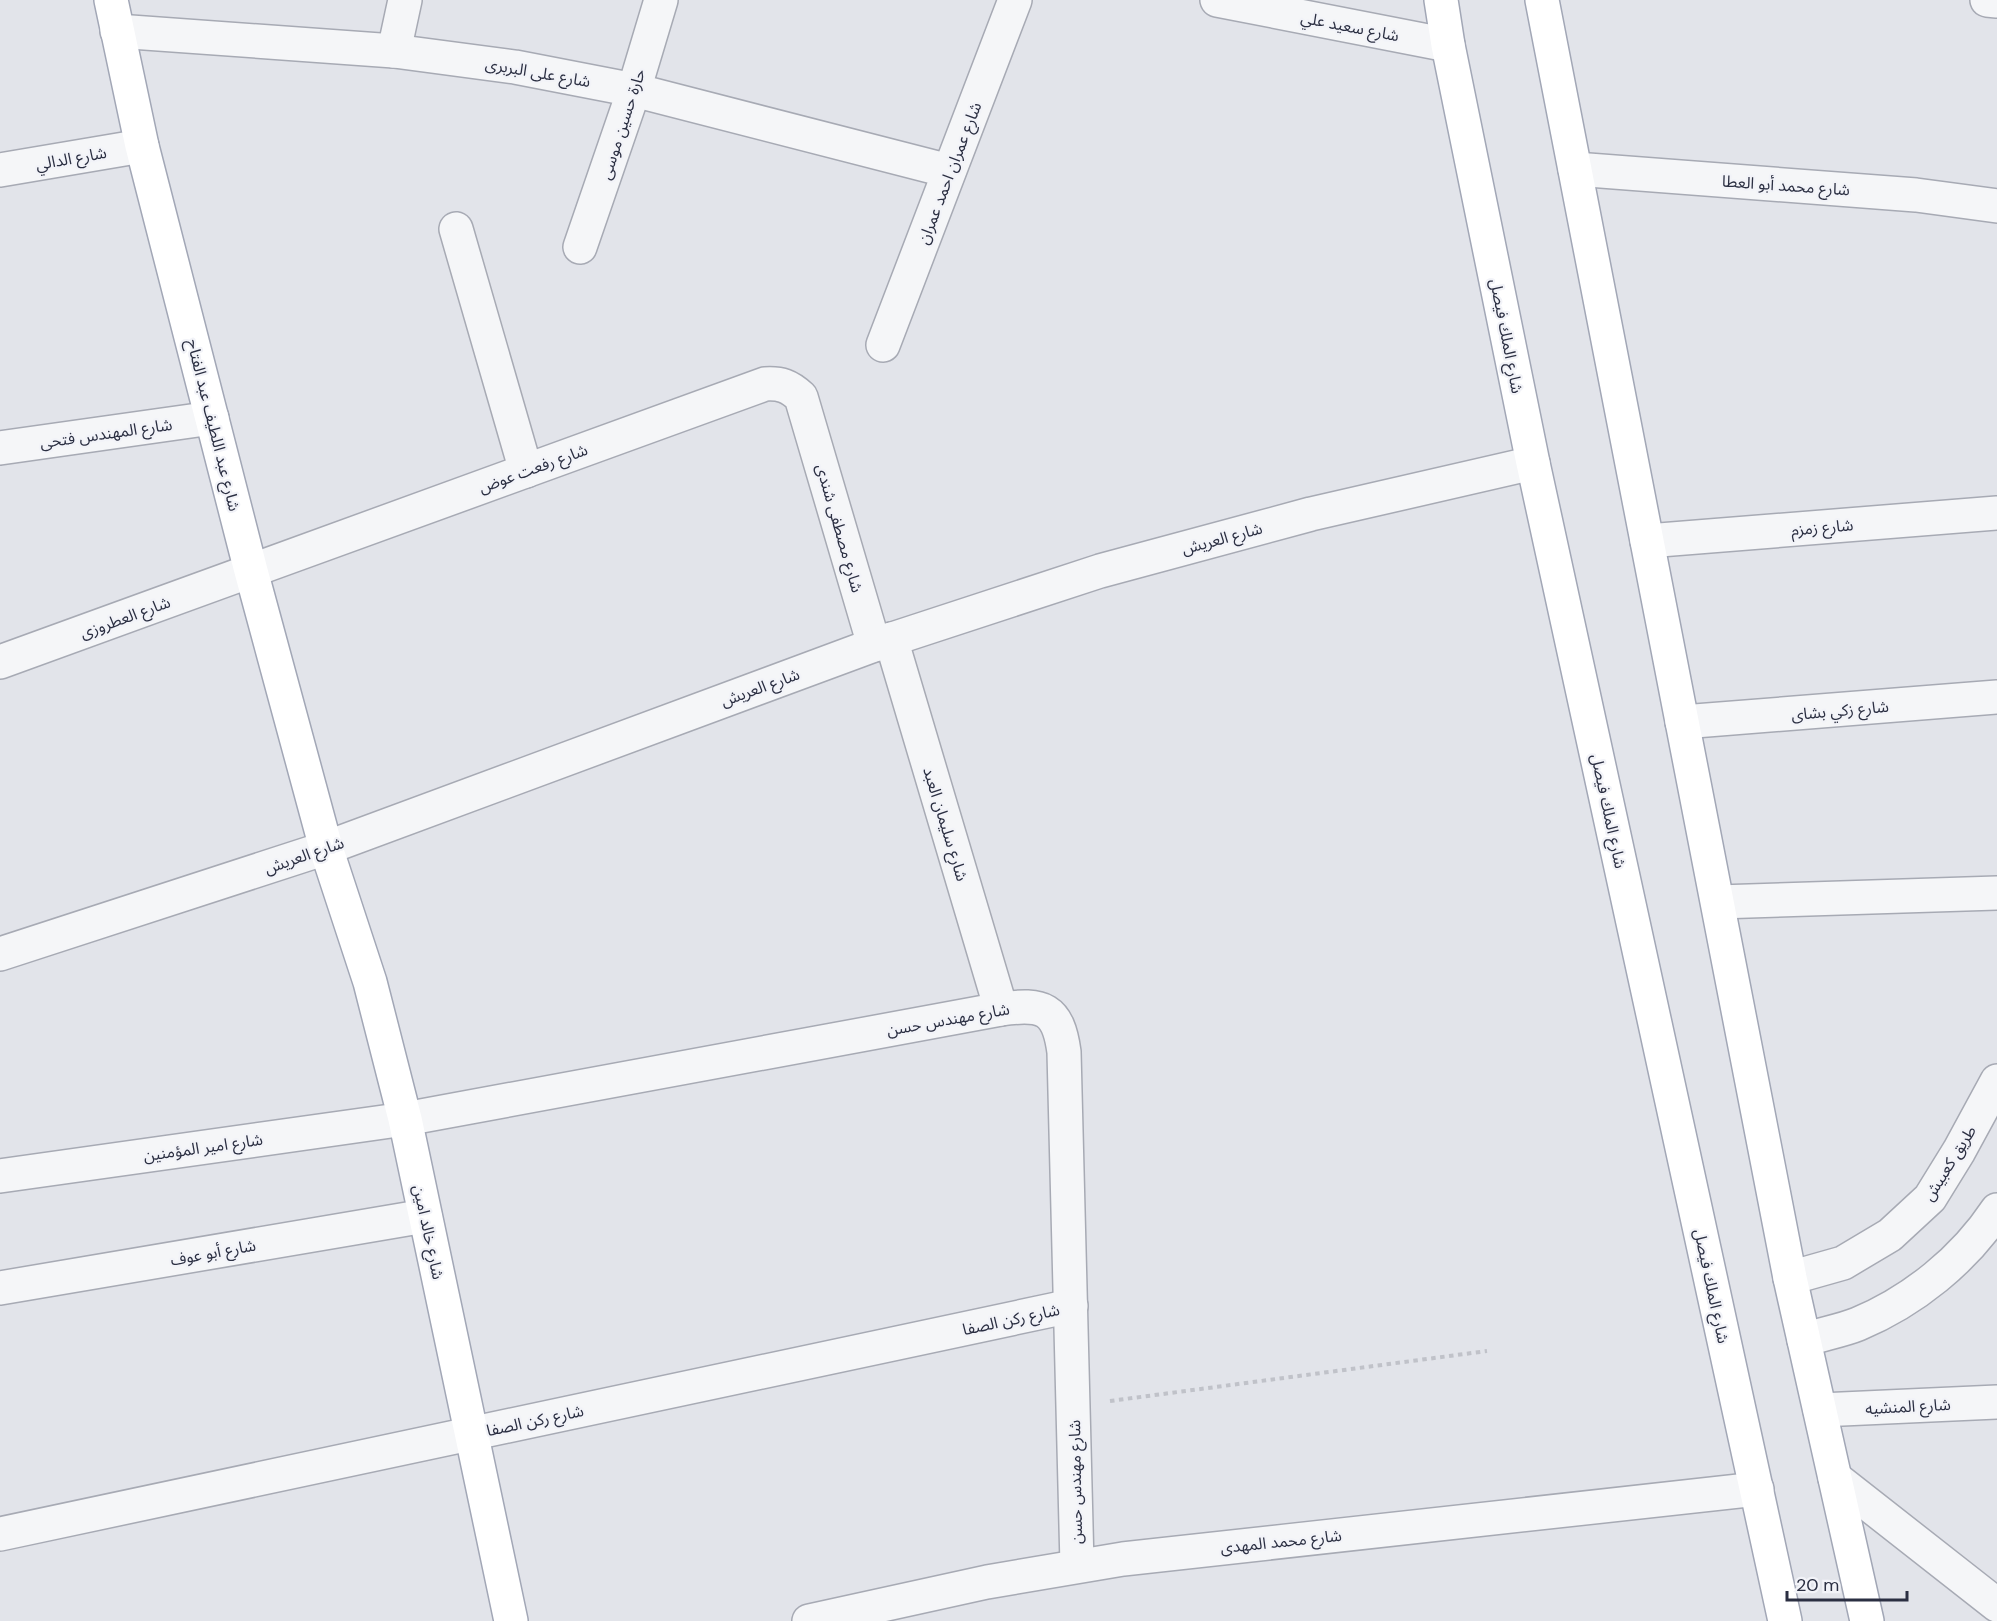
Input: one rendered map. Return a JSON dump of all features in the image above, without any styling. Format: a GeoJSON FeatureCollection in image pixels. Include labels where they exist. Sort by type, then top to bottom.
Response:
{"type":"FeatureCollection","features":[{"type":"Feature","properties":{"kind":"main road","name":"شارع الملك فيصل"},"geometry":{"type":"LineString","coordinates":[[1442,0],[1448,45],[1533,463],[1785,1621]]}},
{"type":"Feature","properties":{"kind":"main road"},"geometry":{"type":"LineString","coordinates":[[1542,0],[1790,1278],[1867,1621]]}},
{"type":"Feature","properties":{"kind":"main road","name":"شارع عبد اللطيف عبد الفتاح"},"geometry":{"type":"LineString","coordinates":[[114,15],[142,146],[251,571],[326,848]]}},
{"type":"Feature","properties":{"kind":"main road","name":"شارع خالد امين"},"geometry":{"type":"LineString","coordinates":[[326,848],[370,982],[405,1119],[511,1621]]}},
{"type":"Feature","properties":{"kind":"street"},"geometry":{"type":"LineString","coordinates":[[394,51],[405,0]]}},
{"type":"Feature","properties":{"kind":"street","name":"حارة حسين موسى"},"geometry":{"type":"LineString","coordinates":[[580,247],[634,90],[661,0]]}},
{"type":"Feature","properties":{"kind":"street","name":"شارع عمران احمد عمران"},"geometry":{"type":"LineString","coordinates":[[883,345],[1015,0]]}},
{"type":"Feature","properties":{"kind":"street","name":"شارع سعيد علي"},"geometry":{"type":"LineString","coordinates":[[1217,0],[1448,45]]}},
{"type":"Feature","properties":{"kind":"street"},"geometry":{"type":"LineString","coordinates":[[1987,0],[1997,1]]}},
{"type":"Feature","properties":{"kind":"street","name":"شارع على البربرى"},"geometry":{"type":"LineString","coordinates":[[114,15],[515,67],[634,90],[949,171]]}},
{"type":"Feature","properties":{"kind":"street","name":"شارع الدالي"},"geometry":{"type":"LineString","coordinates":[[0,170],[142,146]]}},
{"type":"Feature","properties":{"kind":"street","name":"شارع محمد أبو العطا"},"geometry":{"type":"LineString","coordinates":[[1575,169],[1904,194],[1997,206]]}},
{"type":"Feature","properties":{"kind":"street"},"geometry":{"type":"LineString","coordinates":[[456,229],[526,471]]}},
{"type":"Feature","properties":{"kind":"street","name":"شارع رفعت عوض"},"geometry":{"type":"LineString","coordinates":[[251,571],[765,384],[778,383],[791,388],[801,398],[806,411]]}},
{"type":"Feature","properties":{"kind":"street","name":"شارع مصطفى شندى"},"geometry":{"type":"LineString","coordinates":[[806,411],[883,642]]}},
{"type":"Feature","properties":{"kind":"street","name":"شارع المهندس فتحى"},"geometry":{"type":"LineString","coordinates":[[0,448],[212,418]]}},
{"type":"Feature","properties":{"kind":"street","name":"شارع العريش"},"geometry":{"type":"LineString","coordinates":[[0,954],[326,848],[883,642],[1100,571],[1311,514],[1533,463]]}},
{"type":"Feature","properties":{"kind":"street","name":"شارع زمزم"},"geometry":{"type":"LineString","coordinates":[[1647,541],[1997,513]]}},
{"type":"Feature","properties":{"kind":"street","name":"شارع العطروزى"},"geometry":{"type":"LineString","coordinates":[[0,662],[251,571]]}},
{"type":"Feature","properties":{"kind":"street","name":"شارع سليمان العبد"},"geometry":{"type":"LineString","coordinates":[[883,642],[1001,1009]]}},
{"type":"Feature","properties":{"kind":"street","name":"شارع زكي بشاى"},"geometry":{"type":"LineString","coordinates":[[1682,722],[1997,697]]}},
{"type":"Feature","properties":{"kind":"street"},"geometry":{"type":"LineString","coordinates":[[1718,902],[1997,893]]}},
{"type":"Feature","properties":{"kind":"street","name":"شارع مهندس حسن"},"geometry":{"type":"LineString","coordinates":[[405,1119],[1001,1009],[1026,1007],[1045,1011],[1054,1018],[1059,1028],[1064,1053],[1077,1565]]}},
{"type":"Feature","properties":{"kind":"street","name":"طريق كعبيش"},"geometry":{"type":"LineString","coordinates":[[1790,1278],[1843,1263],[1890,1235],[1930,1198],[1959,1151],[1997,1081]]}},
{"type":"Feature","properties":{"kind":"street","name":"شارع امير المؤمنين"},"geometry":{"type":"LineString","coordinates":[[0,1176],[405,1119]]}},
{"type":"Feature","properties":{"kind":"street"},"geometry":{"type":"LineString","coordinates":[[1804,1340],[1857,1324],[1907,1298],[1952,1263],[1997,1210]]}},
{"type":"Feature","properties":{"kind":"street","name":"شارع أبو عوف"},"geometry":{"type":"LineString","coordinates":[[0,1288],[425,1215]]}},
{"type":"Feature","properties":{"kind":"street","name":"شارع ركن الصفا"},"geometry":{"type":"LineString","coordinates":[[0,1534],[1071,1306]]}},
{"type":"Feature","properties":{"kind":"street","name":"شارع المنشيه"},"geometry":{"type":"LineString","coordinates":[[1820,1410],[1997,1402]]}},
{"type":"Feature","properties":{"kind":"street"},"geometry":{"type":"LineString","coordinates":[[1835,1478],[1997,1605]]}},
{"type":"Feature","properties":{"kind":"street","name":"شارع محمد المهدى"},"geometry":{"type":"LineString","coordinates":[[809,1621],[987,1582],[1123,1558],[1757,1489]]}},
{"type":"Feature","properties":{"kind":"path"},"geometry":{"type":"LineString","coordinates":[[1074,1406],[1487,1352]]}}]}
